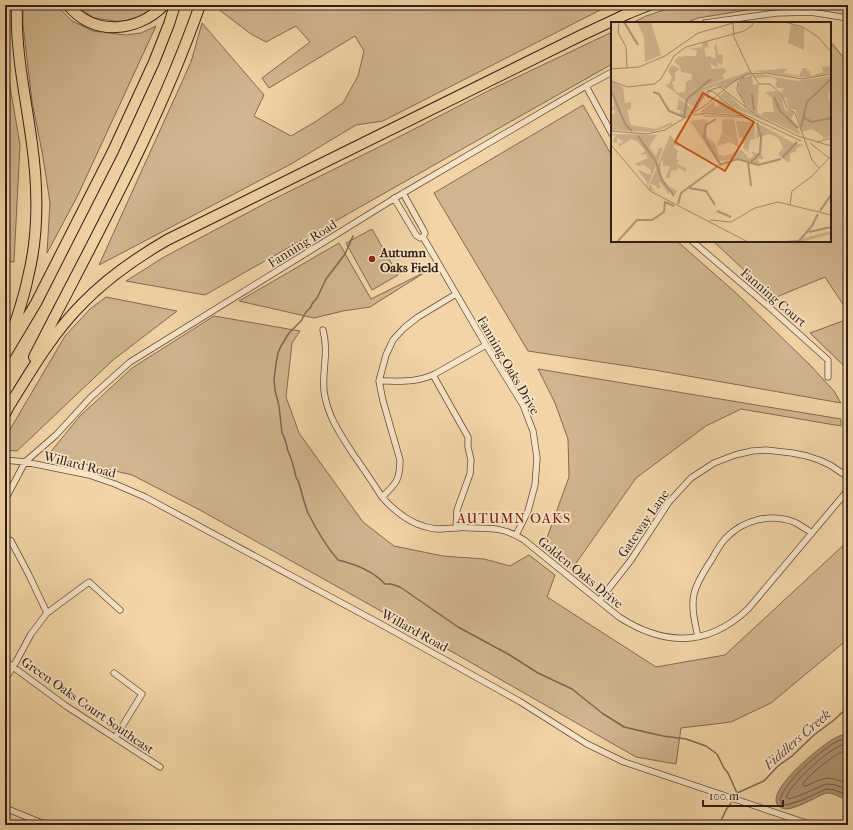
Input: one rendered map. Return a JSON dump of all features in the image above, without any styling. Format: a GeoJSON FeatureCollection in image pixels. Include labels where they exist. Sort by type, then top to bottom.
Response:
{"type":"FeatureCollection","features":[{"type":"Feature","properties":{"kind":"highway"},"geometry":{"type":"LineString","coordinates":[[5,354],[18,316],[29,276],[35,240],[36,220],[35,164],[18,41],[18,5]]}},
{"type":"Feature","properties":{"kind":"highway"},"geometry":{"type":"LineString","coordinates":[[68,5],[78,15],[86,20],[105,27],[116,28],[141,22],[152,16],[164,5]]}},
{"type":"Feature","properties":{"kind":"highway"},"geometry":{"type":"LineString","coordinates":[[5,354],[36,303],[114,151],[154,62],[175,5]]}},
{"type":"Feature","properties":{"kind":"highway"},"geometry":{"type":"LineString","coordinates":[[5,414],[123,185],[174,73],[200,5]]}},
{"type":"Feature","properties":{"kind":"highway"},"geometry":{"type":"LineString","coordinates":[[10,403],[51,342],[81,304],[117,272],[141,256],[167,240],[568,42],[649,5]]}},
{"type":"Feature","properties":{"kind":"street"},"geometry":{"type":"LineString","coordinates":[[712,22],[777,13],[810,12],[848,18]]}},
{"type":"Feature","properties":{"kind":"street","name":"Fanning Road"},"geometry":{"type":"LineString","coordinates":[[25,462],[56,435],[91,397],[130,362],[394,198],[611,73]]}},
{"type":"Feature","properties":{"kind":"street"},"geometry":{"type":"LineString","coordinates":[[586,86],[611,132]]}},
{"type":"Feature","properties":{"kind":"street","name":"Fanning Oaks Drive"},"geometry":{"type":"LineString","coordinates":[[403,193],[424,230],[425,233],[423,237],[523,405],[530,422],[535,440],[537,462],[535,485],[528,511],[516,535]]}},
{"type":"Feature","properties":{"kind":"street","name":"Fanning Oaks Drive"},"geometry":{"type":"LineString","coordinates":[[394,198],[416,236],[420,238],[423,237]]}},
{"type":"Feature","properties":{"kind":"street","name":"Fanning Court"},"geometry":{"type":"LineString","coordinates":[[693,242],[828,360],[828,377]]}},
{"type":"Feature","properties":{"kind":"street"},"geometry":{"type":"LineString","coordinates":[[382,498],[394,486],[399,476],[400,460],[383,401],[379,381],[386,356],[391,344],[398,334],[411,322],[456,294]]}},
{"type":"Feature","properties":{"kind":"street","name":"Golden Oaks Drive"},"geometry":{"type":"LineString","coordinates":[[323,330],[326,354],[324,387],[328,409],[335,425],[382,498],[392,508],[404,517],[419,525],[437,529],[496,528],[516,535],[619,617],[631,625],[653,634],[674,638],[698,637],[720,629],[740,616],[748,609],[848,490]]}},
{"type":"Feature","properties":{"kind":"street"},"geometry":{"type":"LineString","coordinates":[[379,381],[420,380],[432,375],[486,345]]}},
{"type":"Feature","properties":{"kind":"street"},"geometry":{"type":"LineString","coordinates":[[432,375],[468,437],[468,447],[471,460],[470,474],[457,510],[456,528]]}},
{"type":"Feature","properties":{"kind":"street","name":"Gateway Lane"},"geometry":{"type":"LineString","coordinates":[[599,601],[631,560],[669,502],[691,478],[714,463],[735,455],[752,451],[766,450],[807,456],[819,460],[848,477]]}},
{"type":"Feature","properties":{"kind":"street","name":"Willard Road"},"geometry":{"type":"LineString","coordinates":[[5,460],[25,462],[96,477],[145,497],[384,626],[519,701],[587,744],[619,760],[812,825]]}},
{"type":"Feature","properties":{"kind":"street"},"geometry":{"type":"LineString","coordinates":[[5,500],[25,462]]}},
{"type":"Feature","properties":{"kind":"street"},"geometry":{"type":"LineString","coordinates":[[698,637],[693,612],[696,587],[699,579],[720,546],[733,532],[754,520],[771,518],[794,522],[812,533]]}},
{"type":"Feature","properties":{"kind":"street"},"geometry":{"type":"LineString","coordinates":[[5,538],[11,541],[47,612]]}},
{"type":"Feature","properties":{"kind":"street"},"geometry":{"type":"LineString","coordinates":[[5,680],[31,634],[47,612],[89,582],[120,610]]}},
{"type":"Feature","properties":{"kind":"street","name":"Green Oaks Court Southeast"},"geometry":{"type":"LineString","coordinates":[[5,661],[66,706],[160,767]]}},
{"type":"Feature","properties":{"kind":"street"},"geometry":{"type":"LineString","coordinates":[[114,673],[142,694],[115,738]]}},
{"type":"Feature","properties":{"kind":"street"},"geometry":{"type":"LineString","coordinates":[[5,808],[47,825]]}},
{"type":"Feature","properties":{"kind":"shaded area"},"geometry":{"type":"Polygon","coordinates":[[[23,5],[56,5],[72,21],[93,31],[125,35],[141,33],[156,26],[77,197],[47,253],[50,203],[32,101],[23,25],[23,5]]]}},
{"type":"Feature","properties":{"kind":"shaded area"},"geometry":{"type":"Polygon","coordinates":[[[75,5],[156,5],[140,17],[121,22],[94,18],[75,5]]]}},
{"type":"Feature","properties":{"kind":"shaded area"},"geometry":{"type":"Polygon","coordinates":[[[219,5],[610,5],[383,121],[356,125],[291,164],[99,265],[191,62],[202,23],[264,95],[254,116],[291,136],[343,103],[358,76],[364,51],[355,36],[269,88],[262,78],[310,42],[296,26],[266,42],[251,34],[218,9],[219,5]]]}},
{"type":"Feature","properties":{"kind":"shaded area"},"geometry":{"type":"Polygon","coordinates":[[[679,5],[778,5],[698,18],[688,22],[634,22],[646,16],[679,5]]]}},
{"type":"Feature","properties":{"kind":"shaded area"},"geometry":{"type":"Polygon","coordinates":[[[611,32],[611,65],[205,295],[126,281],[164,257],[266,203],[488,91],[611,32]]]}},
{"type":"Feature","properties":{"kind":"shaded area"},"geometry":{"type":"Polygon","coordinates":[[[831,42],[844,58],[848,57],[848,312],[825,277],[774,298],[714,242],[831,242],[831,42]]]}},
{"type":"Feature","properties":{"kind":"shaded area"},"geometry":{"type":"Polygon","coordinates":[[[5,57],[20,145],[14,262],[5,261],[5,57]]]}},
{"type":"Feature","properties":{"kind":"shaded area"},"geometry":{"type":"Polygon","coordinates":[[[583,105],[611,154],[611,242],[678,242],[736,293],[810,365],[834,391],[841,403],[654,370],[528,351],[434,193],[583,105]]]}},
{"type":"Feature","properties":{"kind":"shaded area","name":"Autumn Oaks Field"},"geometry":{"type":"Polygon","coordinates":[[[372,229],[398,275],[372,290],[346,243],[372,229]]]}},
{"type":"Feature","properties":{"kind":"shaded area"},"geometry":{"type":"Polygon","coordinates":[[[339,243],[371,299],[427,271],[370,307],[343,311],[314,318],[239,301],[339,243]]]}},
{"type":"Feature","properties":{"kind":"shaded area"},"geometry":{"type":"Polygon","coordinates":[[[106,297],[177,311],[113,360],[17,451],[5,450],[5,438],[65,336],[90,309],[106,297]]]}},
{"type":"Feature","properties":{"kind":"shaded area"},"geometry":{"type":"Polygon","coordinates":[[[214,316],[300,331],[292,343],[286,397],[299,433],[363,522],[394,546],[443,556],[484,559],[510,566],[529,555],[555,575],[547,597],[656,667],[725,655],[848,541],[848,639],[771,703],[731,722],[681,728],[676,764],[636,757],[365,602],[198,509],[132,475],[48,455],[80,416],[132,368],[214,316]]]}},
{"type":"Feature","properties":{"kind":"shaded area"},"geometry":{"type":"Polygon","coordinates":[[[848,319],[848,366],[845,367],[810,333],[848,319]]]}},
{"type":"Feature","properties":{"kind":"shaded area"},"geometry":{"type":"Polygon","coordinates":[[[538,369],[841,419],[841,426],[741,409],[706,426],[636,478],[572,569],[544,546],[569,477],[568,439],[555,403],[538,369]]]}},
{"type":"Feature","properties":{"kind":"water"},"geometry":{"type":"Polygon","coordinates":[[[846,734],[848,735],[848,799],[827,793],[795,807],[786,809],[782,808],[776,802],[778,793],[794,771],[828,742],[836,737],[846,734]]]}},
{"type":"Feature","properties":{"kind":"waterway"},"geometry":{"type":"LineString","coordinates":[[353,236],[345,254],[326,279],[317,298],[301,321],[289,333],[281,346],[278,353],[274,379],[282,433],[308,513],[325,543],[338,560],[375,575],[385,584],[400,587],[458,627],[508,654],[538,673],[572,689],[602,713],[624,727],[663,736],[686,739],[706,746],[717,754],[737,793]]}},
{"type":"Feature","properties":{"kind":"waterway","name":"Fiddlers Creek"},"geometry":{"type":"LineString","coordinates":[[736,795],[737,793],[764,781],[778,766],[792,756],[814,735],[848,707]]}},
{"type":"Feature","properties":{"kind":"waterway","name":"Fiddlers Creek"},"geometry":{"type":"LineString","coordinates":[[719,825],[731,803]]}},
{"type":"Feature","properties":{"kind":"place","name":"Autumn Oaks Field"},"geometry":{"type":"Point","coordinates":[372,259]}},
{"type":"Feature","properties":{"kind":"district","name":"AUTUMN OAKS"},"geometry":{"type":"Point","coordinates":[514,518]}}]}
